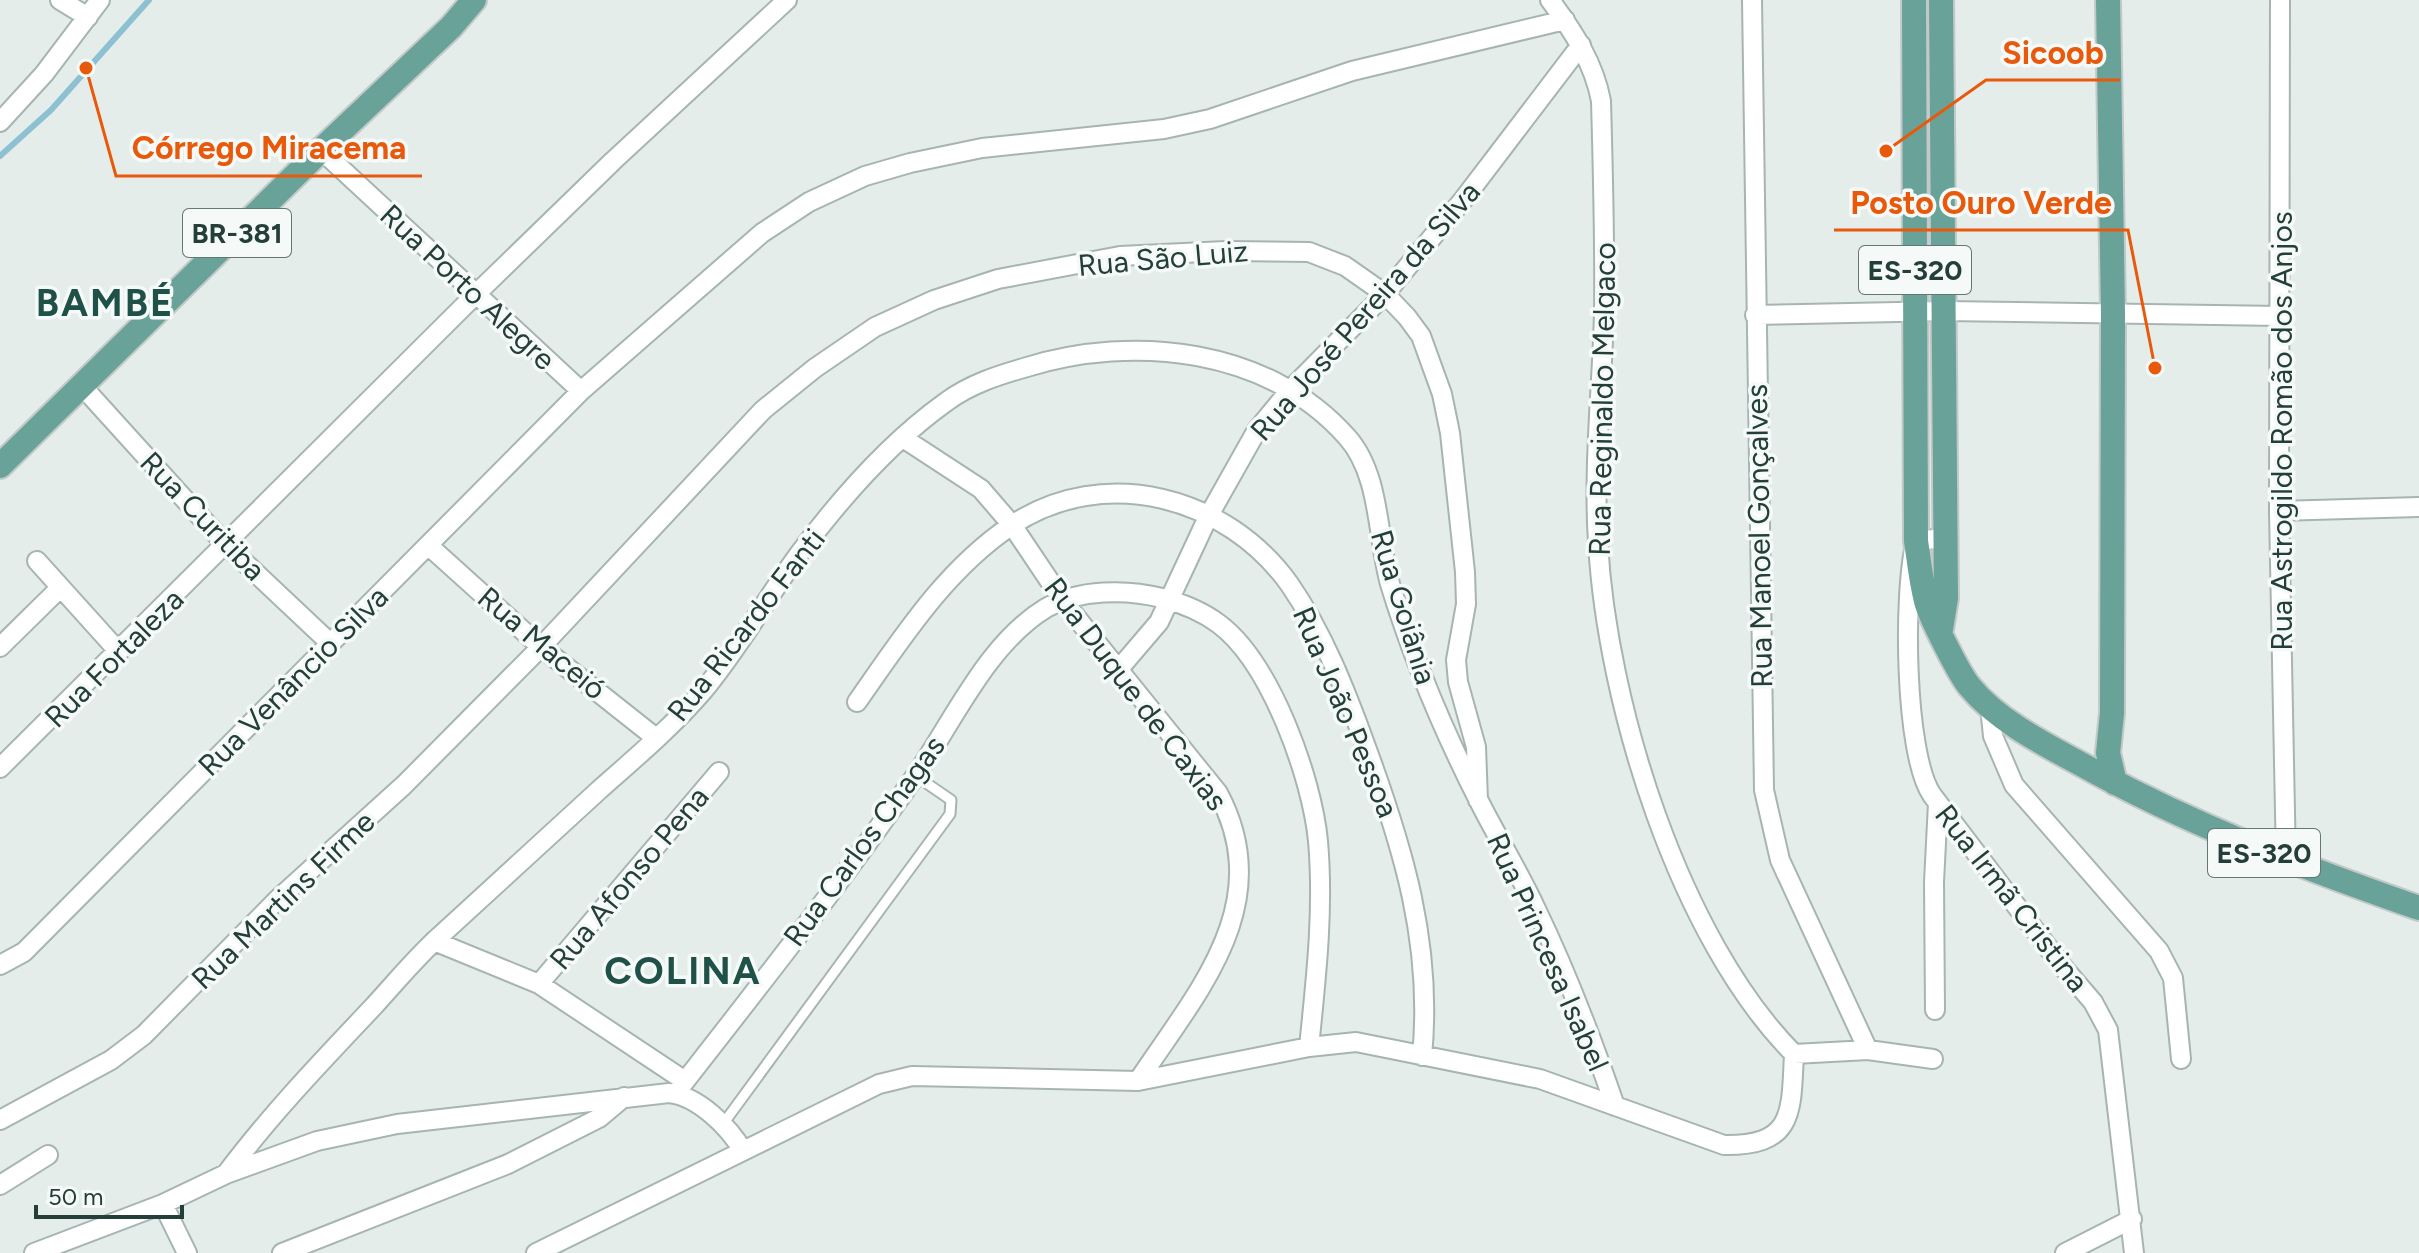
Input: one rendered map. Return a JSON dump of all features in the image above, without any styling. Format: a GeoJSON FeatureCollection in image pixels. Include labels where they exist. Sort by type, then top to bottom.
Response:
{"type":"FeatureCollection","features":[{"type":"Feature","properties":{"kind":"main road","name":"BR-381"},"geometry":{"type":"LineString","coordinates":[[0,466],[321,150],[451,27],[474,0]]}},
{"type":"Feature","properties":{"kind":"main road","name":"ES-320"},"geometry":{"type":"LineString","coordinates":[[1914,0],[1916,541],[1926,604],[1962,677],[1990,707],[2054,750],[2113,782],[2286,862],[2419,908]]}},
{"type":"Feature","properties":{"kind":"main road"},"geometry":{"type":"LineString","coordinates":[[1941,0],[1946,598],[1941,629]]}},
{"type":"Feature","properties":{"kind":"main road"},"geometry":{"type":"LineString","coordinates":[[2108,0],[2113,313],[2112,713],[2108,753],[2113,782]]}},
{"type":"Feature","properties":{"kind":"main road"},"geometry":{"type":"LineString","coordinates":[[2112,713],[2120,749],[2129,770],[2145,789],[2175,813]]}},
{"type":"Feature","properties":{"kind":"street"},"geometry":{"type":"LineString","coordinates":[[60,0],[88,17]]}},
{"type":"Feature","properties":{"kind":"street"},"geometry":{"type":"LineString","coordinates":[[0,122],[44,74],[100,0]]}},
{"type":"Feature","properties":{"kind":"street","name":"Rua Fortaleza"},"geometry":{"type":"LineString","coordinates":[[0,768],[475,295],[613,161],[787,0]]}},
{"type":"Feature","properties":{"kind":"street","name":"Rua Reginaldo Melgaco"},"geometry":{"type":"LineString","coordinates":[[1550,0],[1581,45],[1595,75],[1601,101],[1604,283],[1596,495],[1602,591],[1615,662],[1644,775],[1696,910],[1756,1007],[1794,1054]]}},
{"type":"Feature","properties":{"kind":"street","name":"Rua Manoel Gonçalves"},"geometry":{"type":"LineString","coordinates":[[1752,0],[1764,790],[1780,860],[1868,1050]]}},
{"type":"Feature","properties":{"kind":"street","name":"Rua Astrogildo Romão dos Anjos"},"geometry":{"type":"LineString","coordinates":[[2280,0],[2279,511],[2286,862]]}},
{"type":"Feature","properties":{"kind":"street","name":"Rua Venâncio Silva"},"geometry":{"type":"LineString","coordinates":[[0,965],[24,952],[581,391],[762,233],[809,202],[865,176],[982,148],[1164,129],[1210,119],[1352,71],[1565,20]]}},
{"type":"Feature","properties":{"kind":"street","name":"Rua José Pereira da Silva"},"geometry":{"type":"LineString","coordinates":[[1118,670],[1151,635],[1208,517],[1257,430],[1290,390],[1385,294],[1463,200],[1581,45]]}},
{"type":"Feature","properties":{"kind":"street","name":"Rua Porto Alegre"},"geometry":{"type":"LineString","coordinates":[[321,150],[581,391]]}},
{"type":"Feature","properties":{"kind":"street","name":"Rua São Luiz"},"geometry":{"type":"LineString","coordinates":[[541,647],[763,410],[815,368],[875,327],[934,300],[998,279],[1120,256],[1240,250],[1296,251],[1327,257],[1385,294],[1421,336],[1450,433],[1466,604],[1456,660],[1458,682],[1476,747],[1478,800]]}},
{"type":"Feature","properties":{"kind":"street"},"geometry":{"type":"LineString","coordinates":[[1755,315],[1945,311],[2281,316]]}},
{"type":"Feature","properties":{"kind":"street","name":"Rua Ricardo Fanti"},"geometry":{"type":"LineString","coordinates":[[226,1174],[272,1113],[434,941],[702,692],[799,554],[836,508],[903,438],[945,402],[970,387],[1058,357],[1110,350],[1163,350],[1211,359],[1250,370],[1290,390]]}},
{"type":"Feature","properties":{"kind":"street","name":"Rua Curitiba"},"geometry":{"type":"LineString","coordinates":[[82,386],[226,545],[329,642]]}},
{"type":"Feature","properties":{"kind":"street","name":"Rua Goiânia"},"geometry":{"type":"LineString","coordinates":[[1290,390],[1344,433],[1365,466],[1393,593],[1434,704],[1478,800]]}},
{"type":"Feature","properties":{"kind":"street","name":"Rua Duque de Caxias"},"geometry":{"type":"LineString","coordinates":[[903,438],[969,479],[1012,525],[1063,601],[1218,793],[1238,843],[1240,861],[1234,912],[1220,956],[1138,1081]]}},
{"type":"Feature","properties":{"kind":"street","name":"Rua João Pessoa"},"geometry":{"type":"LineString","coordinates":[[857,702],[949,579],[1012,525],[1075,496],[1104,492],[1163,497],[1208,517],[1258,548],[1288,583],[1317,628],[1357,722],[1395,825],[1417,907],[1426,978],[1422,1056]]}},
{"type":"Feature","properties":{"kind":"street"},"geometry":{"type":"LineString","coordinates":[[2279,511],[2419,507]]}},
{"type":"Feature","properties":{"kind":"street"},"geometry":{"type":"LineString","coordinates":[[1916,541],[1944,538]]}},
{"type":"Feature","properties":{"kind":"street","name":"Rua Irmã Cristina"},"geometry":{"type":"LineString","coordinates":[[1916,541],[1908,584],[1913,708],[1919,766],[1926,787],[2093,1002],[2108,1030],[2134,1253]]}},
{"type":"Feature","properties":{"kind":"street","name":"Rua Maceió"},"geometry":{"type":"LineString","coordinates":[[429,546],[541,647],[656,738]]}},
{"type":"Feature","properties":{"kind":"street"},"geometry":{"type":"LineString","coordinates":[[37,561],[59,589],[119,652]]}},
{"type":"Feature","properties":{"kind":"street"},"geometry":{"type":"LineString","coordinates":[[0,647],[59,589]]}},
{"type":"Feature","properties":{"kind":"street"},"geometry":{"type":"LineString","coordinates":[[1063,601],[1124,592],[1169,600],[1218,623],[1255,664],[1294,750],[1312,802],[1318,842],[1319,907],[1309,1047]]}},
{"type":"Feature","properties":{"kind":"street","name":"Rua Carlos Chagas"},"geometry":{"type":"LineString","coordinates":[[680,1087],[916,776],[981,676],[1012,637],[1046,608],[1063,601]]}},
{"type":"Feature","properties":{"kind":"street","name":"Rua Martins Firme"},"geometry":{"type":"LineString","coordinates":[[0,1120],[130,1048],[277,900],[404,785],[541,647]]}},
{"type":"Feature","properties":{"kind":"street"},"geometry":{"type":"LineString","coordinates":[[1990,707],[1993,736],[2014,785],[2159,951],[2173,978],[2181,1059]]}},
{"type":"Feature","properties":{"kind":"street","name":"Rua Afonso Pena"},"geometry":{"type":"LineString","coordinates":[[539,984],[719,772]]}},
{"type":"Feature","properties":{"kind":"street","name":"Rua Princesa Isabel"},"geometry":{"type":"LineString","coordinates":[[1478,800],[1547,933],[1588,1026],[1615,1106]]}},
{"type":"Feature","properties":{"kind":"street"},"geometry":{"type":"LineString","coordinates":[[1935,1010],[1934,882],[1938,803]]}},
{"type":"Feature","properties":{"kind":"street"},"geometry":{"type":"LineString","coordinates":[[434,941],[539,984],[680,1087],[723,1124],[743,1151]]}},
{"type":"Feature","properties":{"kind":"street"},"geometry":{"type":"LineString","coordinates":[[0,979],[24,952]]}},
{"type":"Feature","properties":{"kind":"street"},"geometry":{"type":"LineString","coordinates":[[536,1253],[895,1078],[1138,1081],[1309,1047],[1356,1042],[1540,1079],[1724,1145],[1764,1142],[1777,1135],[1787,1120],[1794,1054],[1868,1050],[1933,1059]]}},
{"type":"Feature","properties":{"kind":"street"},"geometry":{"type":"LineString","coordinates":[[34,1253],[163,1204],[226,1174],[317,1141],[397,1124],[624,1097],[680,1087]]}},
{"type":"Feature","properties":{"kind":"street"},"geometry":{"type":"LineString","coordinates":[[282,1253],[508,1164],[599,1118],[624,1097]]}},
{"type":"Feature","properties":{"kind":"street"},"geometry":{"type":"LineString","coordinates":[[0,1185],[48,1155]]}},
{"type":"Feature","properties":{"kind":"street"},"geometry":{"type":"LineString","coordinates":[[163,1204],[187,1253]]}},
{"type":"Feature","properties":{"kind":"street"},"geometry":{"type":"LineString","coordinates":[[2065,1253],[2132,1219]]}},
{"type":"Feature","properties":{"kind":"lane"},"geometry":{"type":"LineString","coordinates":[[723,1124],[950,814],[951,800],[916,776]]}},
{"type":"Feature","properties":{"kind":"waterway"},"geometry":{"type":"LineString","coordinates":[[0,156],[51,110],[149,0]]}},
{"type":"Feature","properties":{"kind":"place","name":"Córrego Miracema"},"geometry":{"type":"Point","coordinates":[86,68]}},
{"type":"Feature","properties":{"kind":"place","name":"Sicoob"},"geometry":{"type":"Point","coordinates":[1886,151]}},
{"type":"Feature","properties":{"kind":"place","name":"Posto Ouro Verde"},"geometry":{"type":"Point","coordinates":[2155,368]}},
{"type":"Feature","properties":{"kind":"district","name":"BAMBÉ"},"geometry":{"type":"Point","coordinates":[105,303]}},
{"type":"Feature","properties":{"kind":"district","name":"COLINA"},"geometry":{"type":"Point","coordinates":[683,971]}}]}
